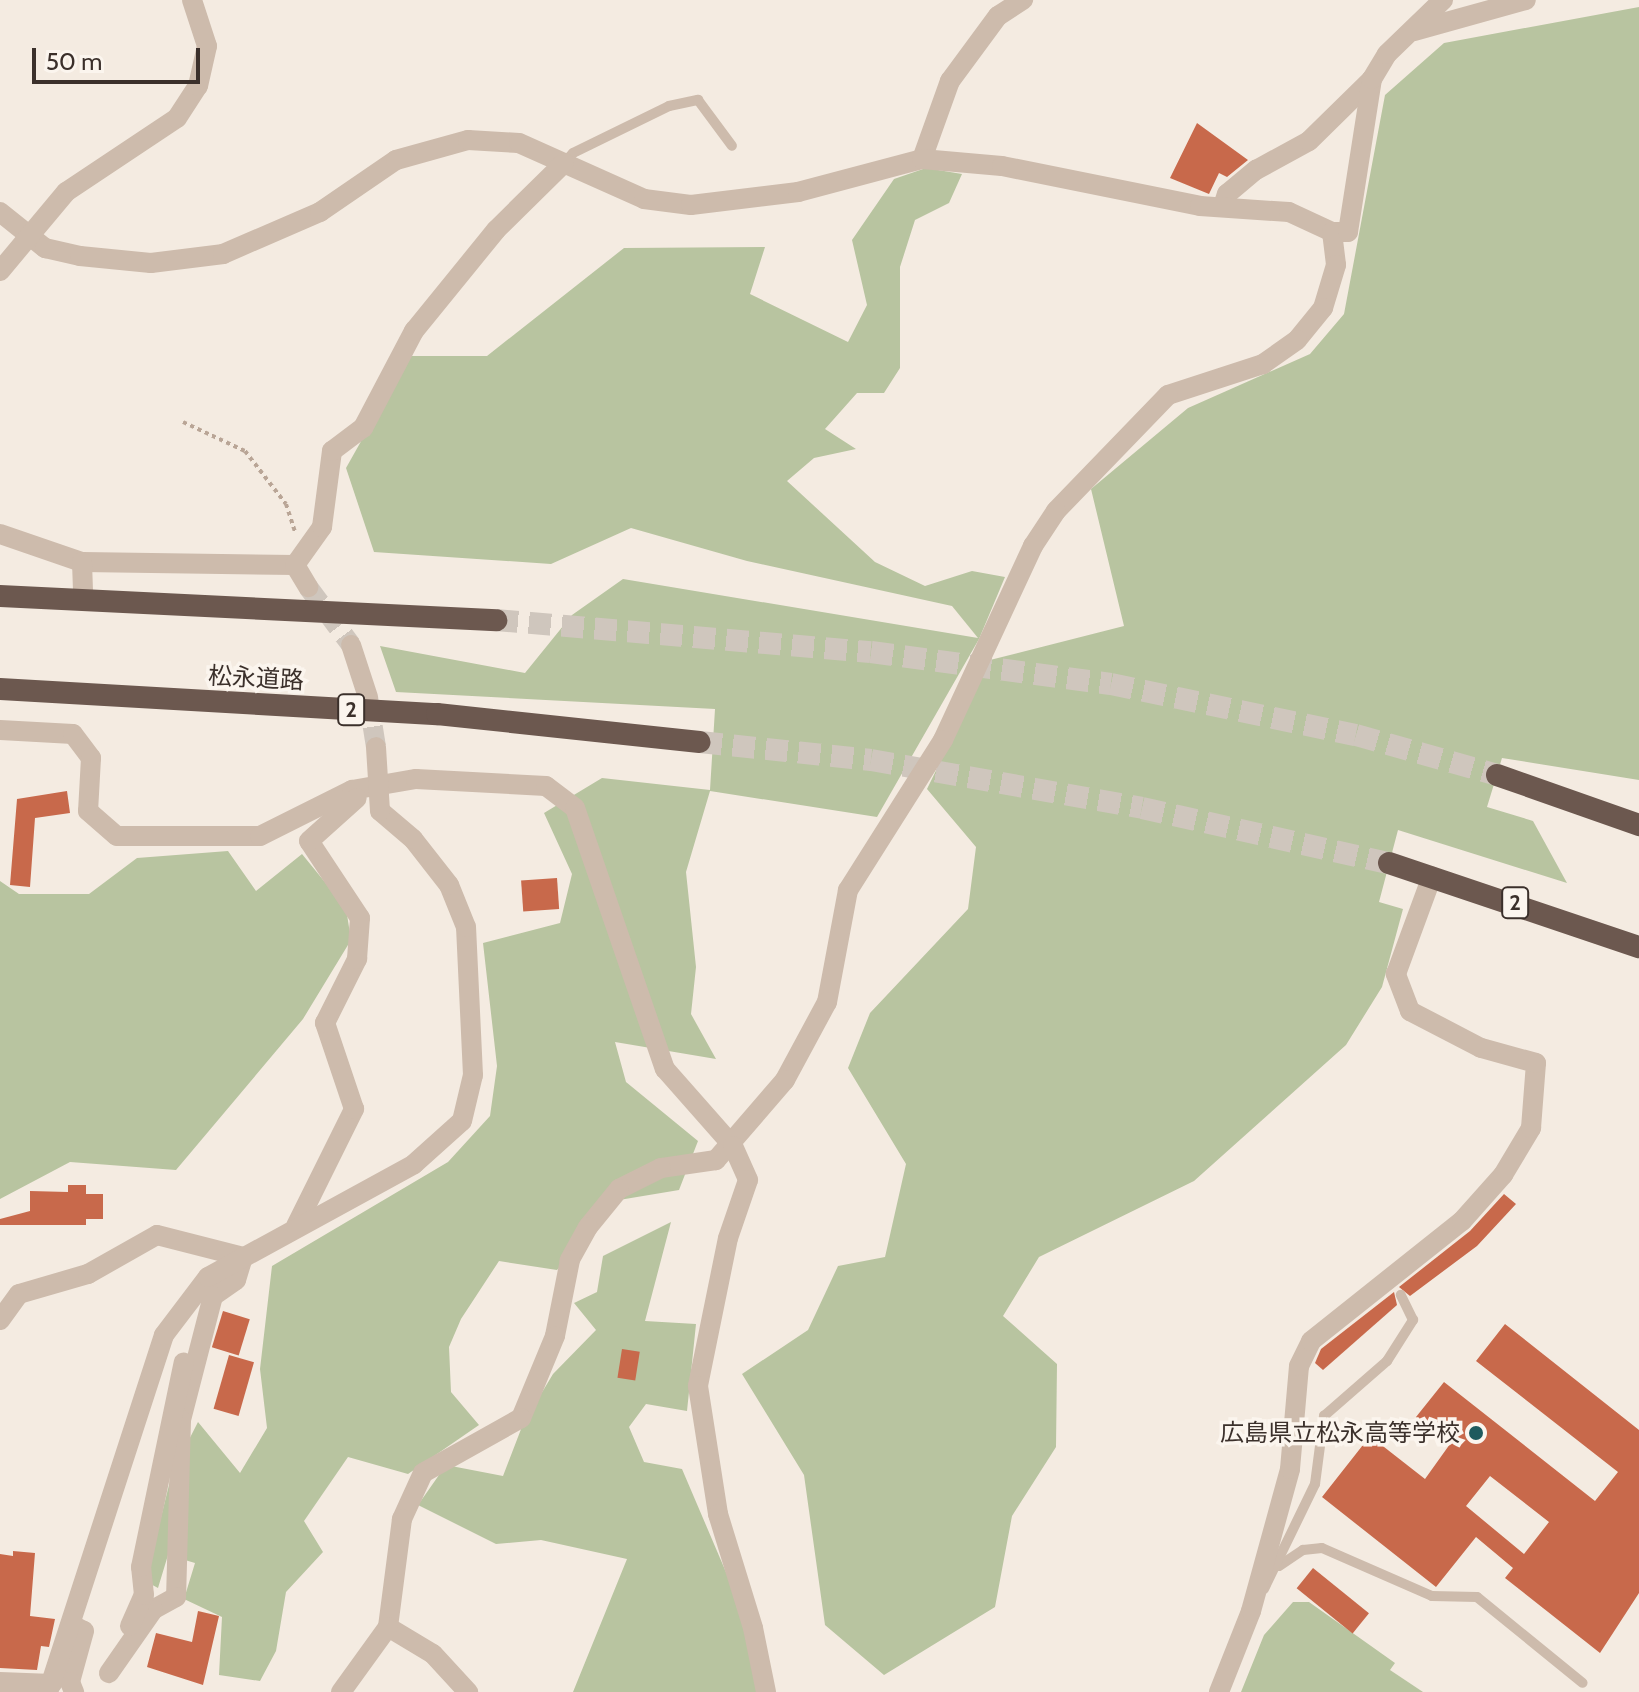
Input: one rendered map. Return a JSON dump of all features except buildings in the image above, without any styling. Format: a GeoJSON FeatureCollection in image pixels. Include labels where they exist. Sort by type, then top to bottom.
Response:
{"type":"FeatureCollection","features":[{"type":"Feature","properties":{"kind":"highway"},"geometry":{"type":"LineString","coordinates":[[0,596],[496,620]]}},
{"type":"Feature","properties":{"kind":"highway","name":"松永道路"},"geometry":{"type":"LineString","coordinates":[[0,689],[437,714],[700,742]]}},
{"type":"Feature","properties":{"kind":"highway"},"geometry":{"type":"LineString","coordinates":[[1497,775],[1639,825]]}},
{"type":"Feature","properties":{"kind":"highway","name":"2"},"geometry":{"type":"LineString","coordinates":[[1389,863],[1639,947]]}},
{"type":"Feature","properties":{"kind":"street"},"geometry":{"type":"LineString","coordinates":[[0,271],[20,252],[26,234],[66,192],[177,118],[198,86],[207,46],[192,0]]}},
{"type":"Feature","properties":{"kind":"street"},"geometry":{"type":"LineString","coordinates":[[922,159],[950,81],[998,16],[1023,0]]}},
{"type":"Feature","properties":{"kind":"street"},"geometry":{"type":"LineString","coordinates":[[1223,206],[1227,194],[1256,170],[1309,141],[1372,79],[1410,32],[1443,0]]}},
{"type":"Feature","properties":{"kind":"street"},"geometry":{"type":"LineString","coordinates":[[1410,32],[1526,0]]}},
{"type":"Feature","properties":{"kind":"street"},"geometry":{"type":"LineString","coordinates":[[0,212],[45,248],[151,263],[223,254],[320,212],[396,160],[468,140],[519,143],[644,199],[691,205],[798,192],[922,159],[1002,166],[1200,206],[1289,212],[1332,232],[1348,232],[1372,79]]}},
{"type":"Feature","properties":{"kind":"street"},"geometry":{"type":"LineString","coordinates":[[295,565],[322,527],[332,451],[363,428],[387,375],[432,309],[496,230],[564,163]]}},
{"type":"Feature","properties":{"kind":"street"},"geometry":{"type":"LineString","coordinates":[[341,1692],[388,1627],[402,1519],[423,1473],[521,1418],[555,1336],[570,1260],[588,1227],[619,1189],[661,1168],[716,1160],[733,1146],[785,1080],[827,1002],[848,890],[943,740],[1033,546],[1056,511],[1168,395],[1263,364],[1297,340],[1323,308],[1336,265],[1332,232]]}},
{"type":"Feature","properties":{"kind":"street"},"geometry":{"type":"LineString","coordinates":[[0,534],[82,562],[295,565]]}},
{"type":"Feature","properties":{"kind":"street"},"geometry":{"type":"LineString","coordinates":[[82,562],[83,598]]}},
{"type":"Feature","properties":{"kind":"street"},"geometry":{"type":"LineString","coordinates":[[295,565],[308,587]]}},
{"type":"Feature","properties":{"kind":"street"},"geometry":{"type":"LineString","coordinates":[[351,645],[368,697]]}},
{"type":"Feature","properties":{"kind":"street"},"geometry":{"type":"LineString","coordinates":[[0,730],[73,734],[91,758],[88,811],[117,836],[260,836],[352,790],[416,779],[546,786],[575,808],[665,1069],[733,1146],[748,1180],[728,1238],[698,1386],[718,1514],[753,1628],[766,1692]]}},
{"type":"Feature","properties":{"kind":"street"},"geometry":{"type":"LineString","coordinates":[[0,1682],[50,1688],[164,1335],[208,1277],[414,1164],[462,1121],[473,1075],[466,927],[449,885],[413,839],[380,811],[375,788],[376,747]]}},
{"type":"Feature","properties":{"kind":"street"},"geometry":{"type":"LineString","coordinates":[[296,1226],[354,1109],[325,1023],[357,959],[360,918],[309,841],[345,804],[375,788]]}},
{"type":"Feature","properties":{"kind":"street"},"geometry":{"type":"LineString","coordinates":[[1219,1692],[1251,1611],[1290,1469],[1299,1366],[1311,1341],[1462,1221],[1503,1175],[1531,1128],[1536,1063],[1481,1048],[1410,1011],[1396,974],[1432,876]]}},
{"type":"Feature","properties":{"kind":"street"},"geometry":{"type":"LineString","coordinates":[[0,1320],[19,1294],[88,1274],[157,1235],[243,1257]]}},
{"type":"Feature","properties":{"kind":"street"},"geometry":{"type":"LineString","coordinates":[[109,1673],[153,1610],[176,1597],[181,1420],[213,1296],[236,1280],[243,1257]]}},
{"type":"Feature","properties":{"kind":"street"},"geometry":{"type":"LineString","coordinates":[[100,1692],[144,1595],[141,1567],[163,1448],[195,1317],[183,1309]]}},
{"type":"Feature","properties":{"kind":"street"},"geometry":{"type":"LineString","coordinates":[[72,1625],[84,1631],[70,1682],[74,1692]]}},
{"type":"Feature","properties":{"kind":"street"},"geometry":{"type":"LineString","coordinates":[[388,1627],[433,1654],[468,1692]]}},
{"type":"Feature","properties":{"kind":"lane"},"geometry":{"type":"LineString","coordinates":[[564,163],[573,153],[669,106],[698,100],[732,146]]}},
{"type":"Feature","properties":{"kind":"lane"},"geometry":{"type":"LineString","coordinates":[[1251,1611],[1276,1569],[1315,1484],[1324,1416],[1387,1361],[1413,1320],[1401,1295]]}},
{"type":"Feature","properties":{"kind":"lane"},"geometry":{"type":"LineString","coordinates":[[1276,1569],[1292,1555],[1322,1548],[1432,1596],[1477,1597],[1583,1683]]}},
{"type":"Feature","properties":{"kind":"path"},"geometry":{"type":"LineString","coordinates":[[183,422],[245,451],[286,504],[299,543],[295,565]]}},
{"type":"Feature","properties":{"kind":"green space"},"geometry":{"type":"Polygon","coordinates":[[[1639,7],[1639,780],[1502,758],[1487,807],[1533,821],[1567,883],[1398,830],[1379,902],[1403,909],[1382,987],[1346,1045],[1194,1181],[1039,1257],[1003,1316],[1057,1364],[1056,1447],[1012,1516],[995,1607],[884,1675],[825,1625],[804,1475],[742,1374],[808,1330],[838,1266],[885,1257],[906,1164],[848,1068],[870,1013],[968,909],[976,847],[927,789],[990,660],[1124,626],[1091,489],[1188,408],[1310,354],[1344,314],[1385,95],[1444,43],[1639,7]]]}},
{"type":"Feature","properties":{"kind":"green space"},"geometry":{"type":"Polygon","coordinates":[[[926,168],[962,174],[949,203],[915,220],[900,267],[900,368],[884,393],[857,393],[825,429],[856,449],[814,458],[787,481],[875,562],[925,586],[972,571],[1005,577],[979,639],[877,817],[710,791],[686,872],[696,967],[691,1014],[716,1059],[615,1042],[626,1082],[698,1141],[679,1190],[619,1200],[557,1270],[499,1261],[461,1319],[449,1347],[451,1392],[479,1425],[408,1474],[348,1457],[304,1521],[323,1552],[286,1592],[276,1651],[260,1681],[219,1675],[222,1617],[184,1599],[195,1563],[168,1555],[158,1588],[145,1581],[172,1473],[198,1422],[240,1473],[267,1428],[260,1369],[272,1266],[448,1162],[490,1116],[497,1066],[483,943],[560,923],[572,874],[544,813],[602,778],[710,790],[715,709],[396,692],[380,646],[525,673],[572,615],[623,579],[978,638],[952,606],[747,561],[631,528],[551,564],[374,552],[346,468],[409,356],[487,356],[624,248],[765,247],[750,294],[848,342],[867,305],[852,240],[894,179],[926,168]]]}},
{"type":"Feature","properties":{"kind":"green space"},"geometry":{"type":"Polygon","coordinates":[[[228,851],[256,891],[302,854],[346,908],[351,940],[303,1019],[176,1170],[70,1162],[0,1199],[0,881],[19,894],[89,894],[137,858],[228,851]]]}},
{"type":"Feature","properties":{"kind":"green space"},"geometry":{"type":"Polygon","coordinates":[[[671,1222],[645,1321],[696,1324],[687,1411],[646,1404],[629,1427],[644,1462],[682,1469],[743,1612],[761,1692],[573,1692],[627,1559],[541,1540],[496,1544],[418,1505],[446,1465],[503,1476],[523,1424],[553,1374],[596,1330],[574,1303],[597,1292],[603,1256],[671,1222]]]}},
{"type":"Feature","properties":{"kind":"green space"},"geometry":{"type":"Polygon","coordinates":[[[1293,1602],[1309,1602],[1395,1663],[1390,1670],[1423,1692],[1241,1692],[1264,1635],[1293,1602]]]}},
{"type":"Feature","properties":{"kind":"tunnel"},"geometry":{"type":"LineString","coordinates":[[308,587],[351,645]]}},
{"type":"Feature","properties":{"kind":"tunnel"},"geometry":{"type":"LineString","coordinates":[[496,620],[871,652],[1111,684],[1356,735],[1497,775]]}},
{"type":"Feature","properties":{"kind":"tunnel"},"geometry":{"type":"LineString","coordinates":[[368,697],[376,747]]}},
{"type":"Feature","properties":{"kind":"tunnel"},"geometry":{"type":"LineString","coordinates":[[700,742],[871,760],[1142,808],[1389,863]]}},
{"type":"Feature","properties":{"kind":"place","name":"広島県立松永高等学校"},"geometry":{"type":"Point","coordinates":[1476,1433]}}]}
